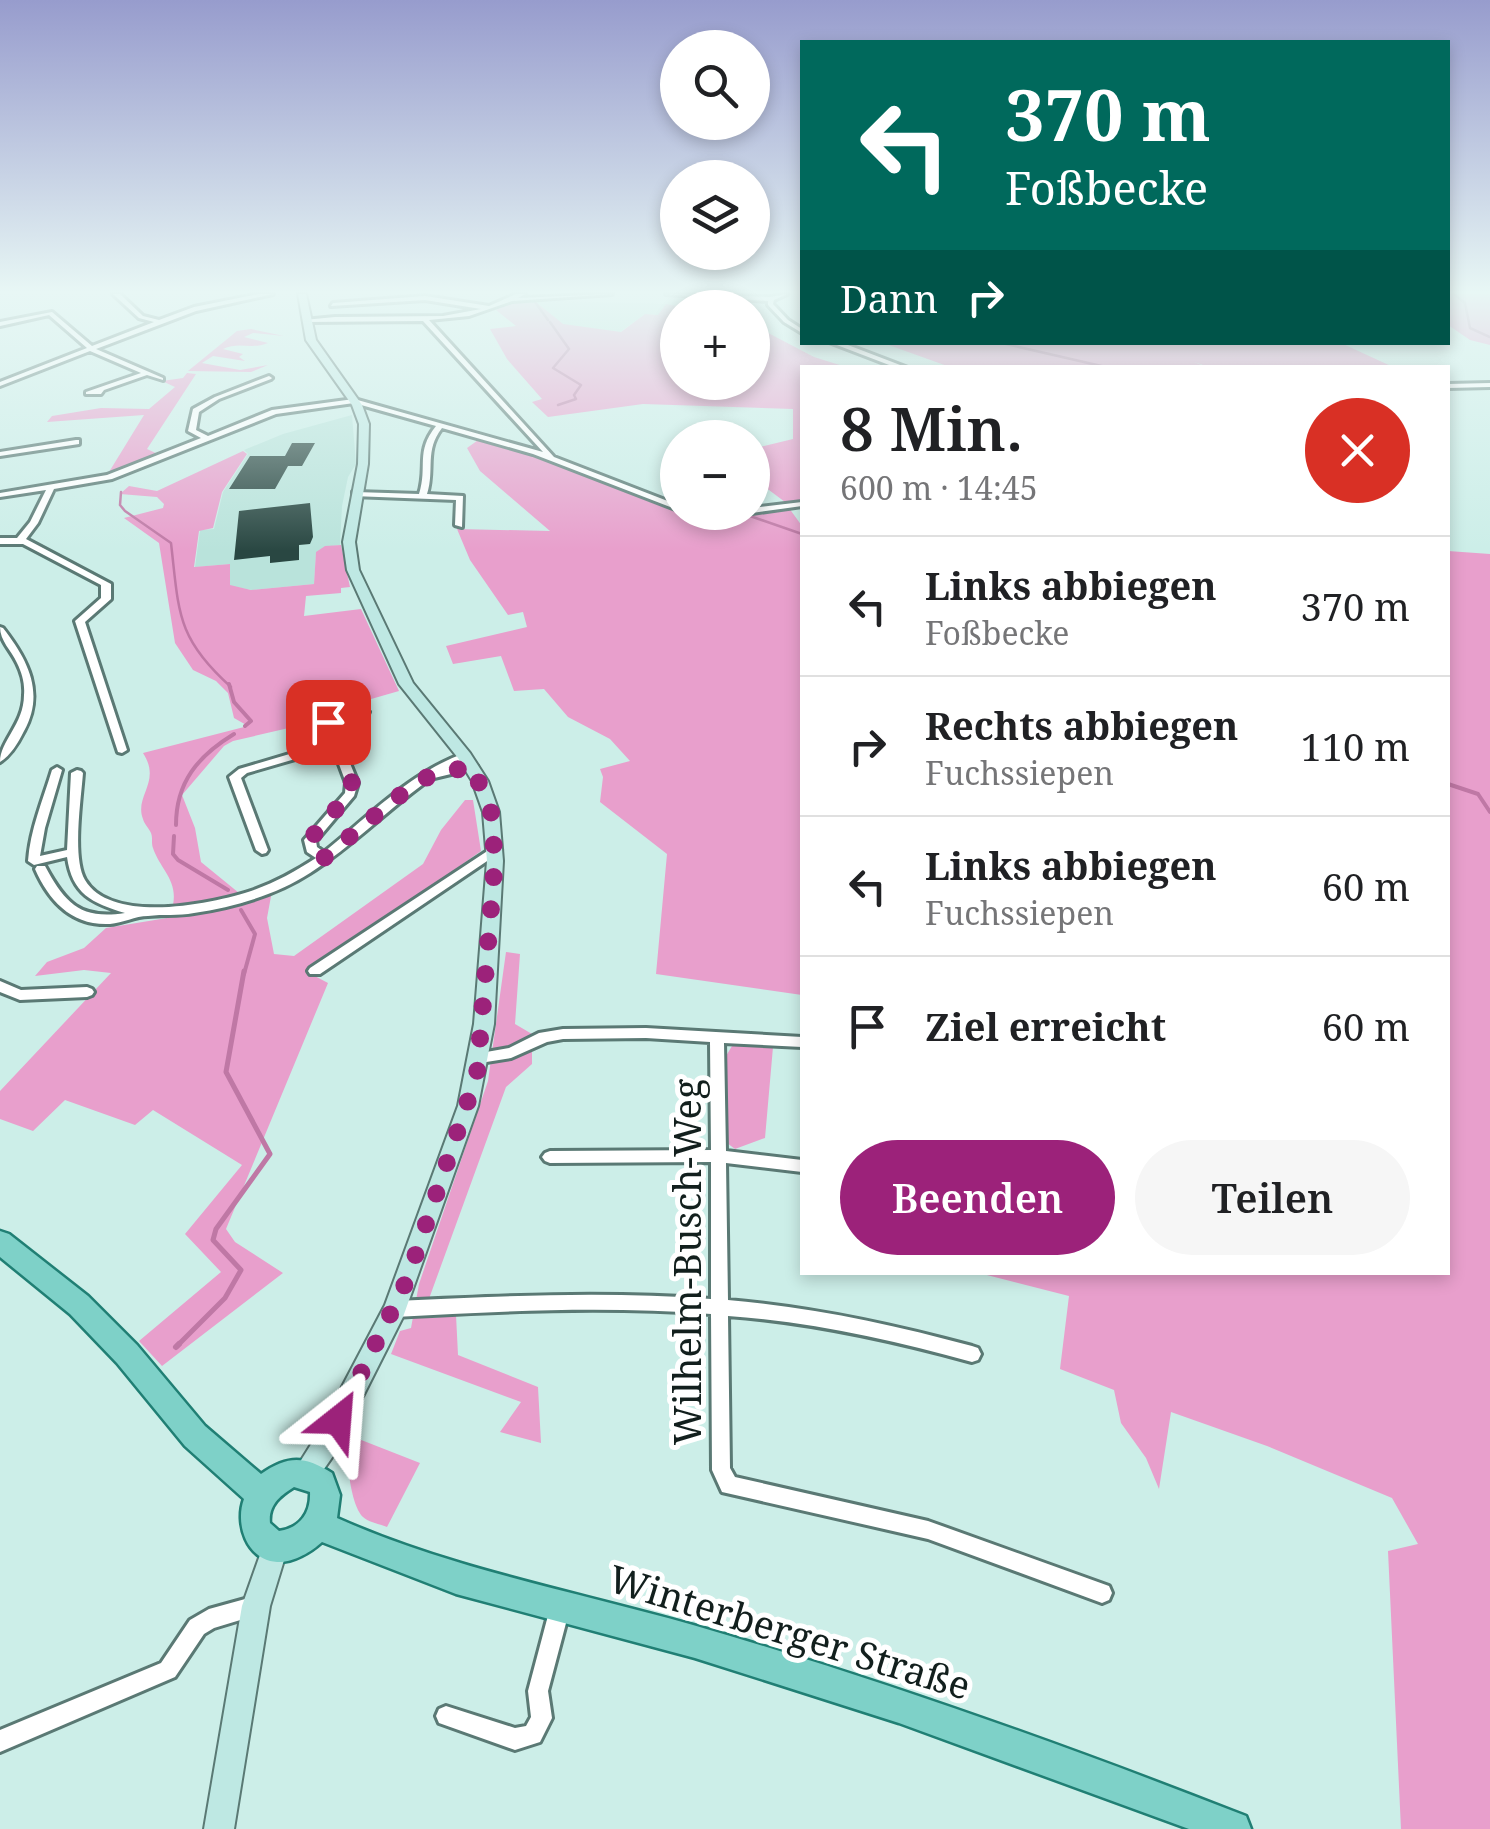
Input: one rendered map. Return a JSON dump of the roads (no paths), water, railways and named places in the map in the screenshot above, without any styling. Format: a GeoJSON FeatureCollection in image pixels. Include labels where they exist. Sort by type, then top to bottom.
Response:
{"type":"FeatureCollection","features":[{"type":"Feature","properties":{"kind":"main road"},"geometry":{"type":"LineString","coordinates":[[306,1472],[324,1447],[396,1309],[468,1106],[480,1058],[495,850],[491,812],[468,761],[406,684],[356,578],[349,542],[364,445],[360,408],[338,379]]}},
{"type":"Feature","properties":{"kind":"main road"},"geometry":{"type":"LineString","coordinates":[[0,1242],[78,1305],[127,1354],[195,1436],[261,1494]]}},
{"type":"Feature","properties":{"kind":"main road"},"geometry":{"type":"LineString","coordinates":[[306,1472],[322,1483],[326,1492],[324,1514],[318,1526],[296,1543],[275,1547],[263,1541],[254,1525],[261,1494],[282,1476],[306,1472]]}},
{"type":"Feature","properties":{"kind":"main road","name":"Winterberger Straße"},"geometry":{"type":"LineString","coordinates":[[318,1526],[438,1573],[862,1691],[1233,1829]]}},
{"type":"Feature","properties":{"kind":"main road"},"geometry":{"type":"LineString","coordinates":[[219,1829],[256,1606],[275,1547]]}},
{"type":"Feature","properties":{"kind":"street"},"geometry":{"type":"LineString","coordinates":[[100,389],[128,379]]}},
{"type":"Feature","properties":{"kind":"street"},"geometry":{"type":"LineString","coordinates":[[209,439],[192,431],[196,411],[217,398],[265,379]]}},
{"type":"Feature","properties":{"kind":"street"},"geometry":{"type":"LineString","coordinates":[[480,379],[553,458]]}},
{"type":"Feature","properties":{"kind":"street"},"geometry":{"type":"LineString","coordinates":[[1450,386],[1490,385]]}},
{"type":"Feature","properties":{"kind":"street"},"geometry":{"type":"LineString","coordinates":[[0,495],[50,489],[127,472],[290,408],[360,408],[384,409],[553,458],[660,501]]}},
{"type":"Feature","properties":{"kind":"street"},"geometry":{"type":"LineString","coordinates":[[360,408],[384,409]]}},
{"type":"Feature","properties":{"kind":"street"},"geometry":{"type":"LineString","coordinates":[[424,496],[428,485],[425,447],[441,425]]}},
{"type":"Feature","properties":{"kind":"street"},"geometry":{"type":"LineString","coordinates":[[0,454],[76,442]]}},
{"type":"Feature","properties":{"kind":"street"},"geometry":{"type":"LineString","coordinates":[[20,540],[34,524],[50,489]]}},
{"type":"Feature","properties":{"kind":"street"},"geometry":{"type":"LineString","coordinates":[[356,494],[460,498],[460,525]]}},
{"type":"Feature","properties":{"kind":"street"},"geometry":{"type":"LineString","coordinates":[[770,508],[800,504]]}},
{"type":"Feature","properties":{"kind":"street"},"geometry":{"type":"LineString","coordinates":[[0,542],[20,540],[106,584],[106,599],[80,621],[122,750]]}},
{"type":"Feature","properties":{"kind":"street"},"geometry":{"type":"LineString","coordinates":[[0,630],[25,664],[31,686],[25,722],[0,759]]}},
{"type":"Feature","properties":{"kind":"street"},"geometry":{"type":"LineString","coordinates":[[324,858],[311,849],[310,840],[350,794],[352,783],[328,722],[364,712]]}},
{"type":"Feature","properties":{"kind":"street"},"geometry":{"type":"LineString","coordinates":[[262,850],[235,778],[237,774],[337,743]]}},
{"type":"Feature","properties":{"kind":"street"},"geometry":{"type":"LineString","coordinates":[[40,869],[48,890],[74,912],[93,921],[119,922],[142,912],[220,905],[292,879],[324,858],[396,798],[429,776],[468,761]]}},
{"type":"Feature","properties":{"kind":"street"},"geometry":{"type":"LineString","coordinates":[[57,770],[45,819],[34,841],[34,861],[74,852]]}},
{"type":"Feature","properties":{"kind":"street"},"geometry":{"type":"LineString","coordinates":[[77,773],[74,868],[82,886],[96,898],[142,912]]}},
{"type":"Feature","properties":{"kind":"street"},"geometry":{"type":"LineString","coordinates":[[316,971],[495,850]]}},
{"type":"Feature","properties":{"kind":"street"},"geometry":{"type":"LineString","coordinates":[[0,986],[20,994],[87,992]]}},
{"type":"Feature","properties":{"kind":"street"},"geometry":{"type":"LineString","coordinates":[[480,1058],[511,1053],[554,1034],[717,1036],[800,1042]]}},
{"type":"Feature","properties":{"kind":"street","name":"Wilhelm-Busch-Weg"},"geometry":{"type":"LineString","coordinates":[[717,1036],[720,1470],[729,1485],[928,1530],[1102,1593]]}},
{"type":"Feature","properties":{"kind":"street"},"geometry":{"type":"LineString","coordinates":[[550,1157],[718,1156],[800,1166]]}},
{"type":"Feature","properties":{"kind":"street"},"geometry":{"type":"LineString","coordinates":[[396,1309],[581,1299],[717,1305],[853,1324],[917,1337],[972,1354]]}},
{"type":"Feature","properties":{"kind":"street"},"geometry":{"type":"LineString","coordinates":[[0,1740],[168,1670],[197,1627],[210,1619],[256,1606]]}},
{"type":"Feature","properties":{"kind":"street"},"geometry":{"type":"LineString","coordinates":[[446,1716],[515,1740],[533,1735],[542,1718],[538,1691],[561,1606]]}},
{"type":"Feature","properties":{"kind":"waterway"},"geometry":{"type":"LineString","coordinates":[[558,405],[576,399],[574,395],[581,385],[572,379]]}},
{"type":"Feature","properties":{"kind":"waterway"},"geometry":{"type":"LineString","coordinates":[[121,492],[120,505],[125,511],[171,543],[183,622],[200,654],[229,686]]}},
{"type":"Feature","properties":{"kind":"waterway"},"geometry":{"type":"LineString","coordinates":[[770,523],[800,533]]}},
{"type":"Feature","properties":{"kind":"waterway"},"geometry":{"type":"LineString","coordinates":[[229,686],[234,702],[251,721],[245,726]]}},
{"type":"Feature","properties":{"kind":"waterway"},"geometry":{"type":"LineString","coordinates":[[176,825],[180,796],[192,772],[210,751],[234,734]]}},
{"type":"Feature","properties":{"kind":"waterway"},"geometry":{"type":"LineString","coordinates":[[1450,785],[1478,794],[1490,812]]}},
{"type":"Feature","properties":{"kind":"waterway"},"geometry":{"type":"LineString","coordinates":[[174,836],[173,854],[178,860],[228,890]]}},
{"type":"Feature","properties":{"kind":"waterway"},"geometry":{"type":"LineString","coordinates":[[241,910],[255,934],[244,974]]}},
{"type":"Feature","properties":{"kind":"waterway"},"geometry":{"type":"LineString","coordinates":[[176,1347],[225,1298],[241,1270],[213,1240],[216,1229],[270,1154],[226,1072],[244,971]]}}]}
